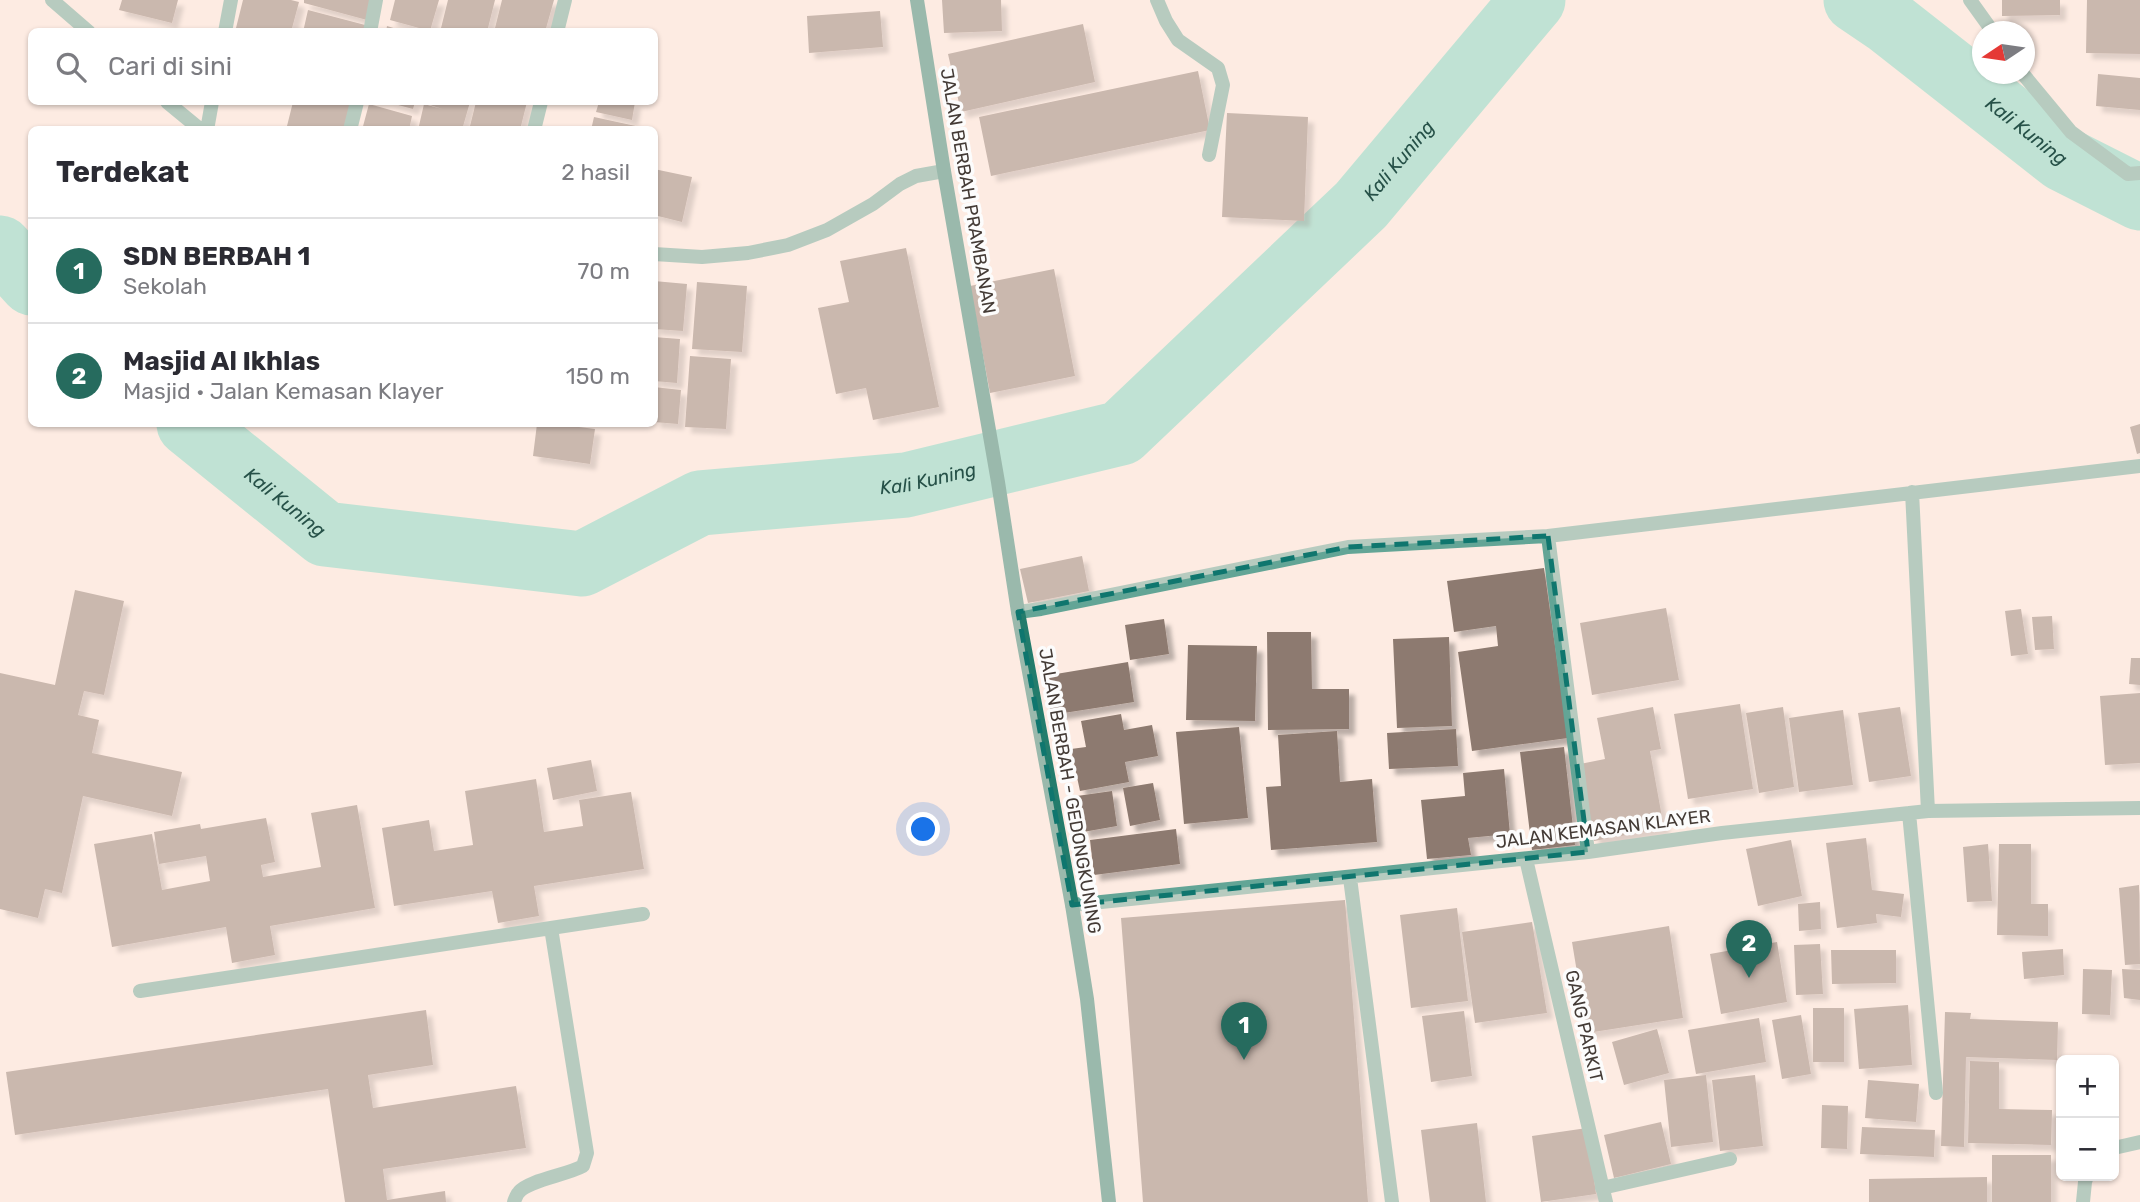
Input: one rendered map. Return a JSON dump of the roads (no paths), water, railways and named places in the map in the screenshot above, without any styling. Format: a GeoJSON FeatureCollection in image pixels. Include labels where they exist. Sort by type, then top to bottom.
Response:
{"type":"FeatureCollection","features":[{"type":"Feature","properties":{"kind":"main road","name":"JALAN BERBAH PRAMBANAN"},"geometry":{"type":"LineString","coordinates":[[918,0],[944,171],[982,389]]}},
{"type":"Feature","properties":{"kind":"main road","name":"JALAN BERBAH - GEDONGKUNING"},"geometry":{"type":"LineString","coordinates":[[982,389],[1018,612],[1087,999],[1109,1202]]}},
{"type":"Feature","properties":{"kind":"street"},"geometry":{"type":"LineString","coordinates":[[52,0],[84,28]]}},
{"type":"Feature","properties":{"kind":"street"},"geometry":{"type":"LineString","coordinates":[[226,28],[231,0]]}},
{"type":"Feature","properties":{"kind":"street"},"geometry":{"type":"LineString","coordinates":[[371,28],[376,0]]}},
{"type":"Feature","properties":{"kind":"street"},"geometry":{"type":"LineString","coordinates":[[558,28],[565,0]]}},
{"type":"Feature","properties":{"kind":"street"},"geometry":{"type":"LineString","coordinates":[[1157,0],[1178,40],[1218,68],[1223,85],[1209,155]]}},
{"type":"Feature","properties":{"kind":"street"},"geometry":{"type":"LineString","coordinates":[[1970,0],[1985,21]]}},
{"type":"Feature","properties":{"kind":"street"},"geometry":{"type":"LineString","coordinates":[[2031,84],[2071,132],[2128,174],[2140,173]]}},
{"type":"Feature","properties":{"kind":"street"},"geometry":{"type":"LineString","coordinates":[[171,105],[196,126]]}},
{"type":"Feature","properties":{"kind":"street"},"geometry":{"type":"LineString","coordinates":[[208,126],[211,105]]}},
{"type":"Feature","properties":{"kind":"street"},"geometry":{"type":"LineString","coordinates":[[351,126],[356,105]]}},
{"type":"Feature","properties":{"kind":"street"},"geometry":{"type":"LineString","coordinates":[[535,126],[540,105]]}},
{"type":"Feature","properties":{"kind":"street"},"geometry":{"type":"LineString","coordinates":[[658,254],[702,257],[748,253],[788,245],[827,230],[916,176],[944,171]]}},
{"type":"Feature","properties":{"kind":"street"},"geometry":{"type":"LineString","coordinates":[[1018,612],[1348,547],[1548,536],[2140,466]]}},
{"type":"Feature","properties":{"kind":"street"},"geometry":{"type":"LineString","coordinates":[[1912,492],[1928,811]]}},
{"type":"Feature","properties":{"kind":"street"},"geometry":{"type":"LineString","coordinates":[[1548,536],[1588,852]]}},
{"type":"Feature","properties":{"kind":"street","name":"JALAN KEMASAN KLAYER"},"geometry":{"type":"LineString","coordinates":[[1072,905],[1526,859],[1722,833],[1928,811],[2140,808]]}},
{"type":"Feature","properties":{"kind":"street"},"geometry":{"type":"LineString","coordinates":[[1909,813],[1936,1093]]}},
{"type":"Feature","properties":{"kind":"street","name":"GANG PARKIT"},"geometry":{"type":"LineString","coordinates":[[1526,859],[1604,1195]]}},
{"type":"Feature","properties":{"kind":"street"},"geometry":{"type":"LineString","coordinates":[[1350,878],[1392,1202]]}},
{"type":"Feature","properties":{"kind":"street"},"geometry":{"type":"LineString","coordinates":[[140,991],[643,914]]}},
{"type":"Feature","properties":{"kind":"street"},"geometry":{"type":"LineString","coordinates":[[514,1202],[518,1192],[529,1185],[583,1166],[587,1153],[551,928]]}},
{"type":"Feature","properties":{"kind":"street"},"geometry":{"type":"LineString","coordinates":[[2119,1147],[2140,1142]]}},
{"type":"Feature","properties":{"kind":"street"},"geometry":{"type":"LineString","coordinates":[[1604,1195],[1730,1159]]}},
{"type":"Feature","properties":{"kind":"street"},"geometry":{"type":"LineString","coordinates":[[2083,1202],[2085,1181]]}},
{"type":"Feature","properties":{"kind":"waterway","name":"Kali Kuning"},"geometry":{"type":"LineString","coordinates":[[193,427],[325,534],[582,564],[700,503],[906,485],[1121,433],[1361,205],[1533,0]]}},
{"type":"Feature","properties":{"kind":"waterway","name":"Kali Kuning"},"geometry":{"type":"LineString","coordinates":[[1856,0],[1887,21],[2063,159],[2140,198]]}},
{"type":"Feature","properties":{"kind":"waterway","name":"Kali Kuning"},"geometry":{"type":"LineString","coordinates":[[0,248],[28,279]]}},
{"type":"Feature","properties":{"kind":"place","name":"Masjid Al Ikhlas"},"geometry":{"type":"Point","coordinates":[1749,978]}},
{"type":"Feature","properties":{"kind":"place","name":"SDN BERBAH 1"},"geometry":{"type":"Point","coordinates":[1244,1060]}}]}
